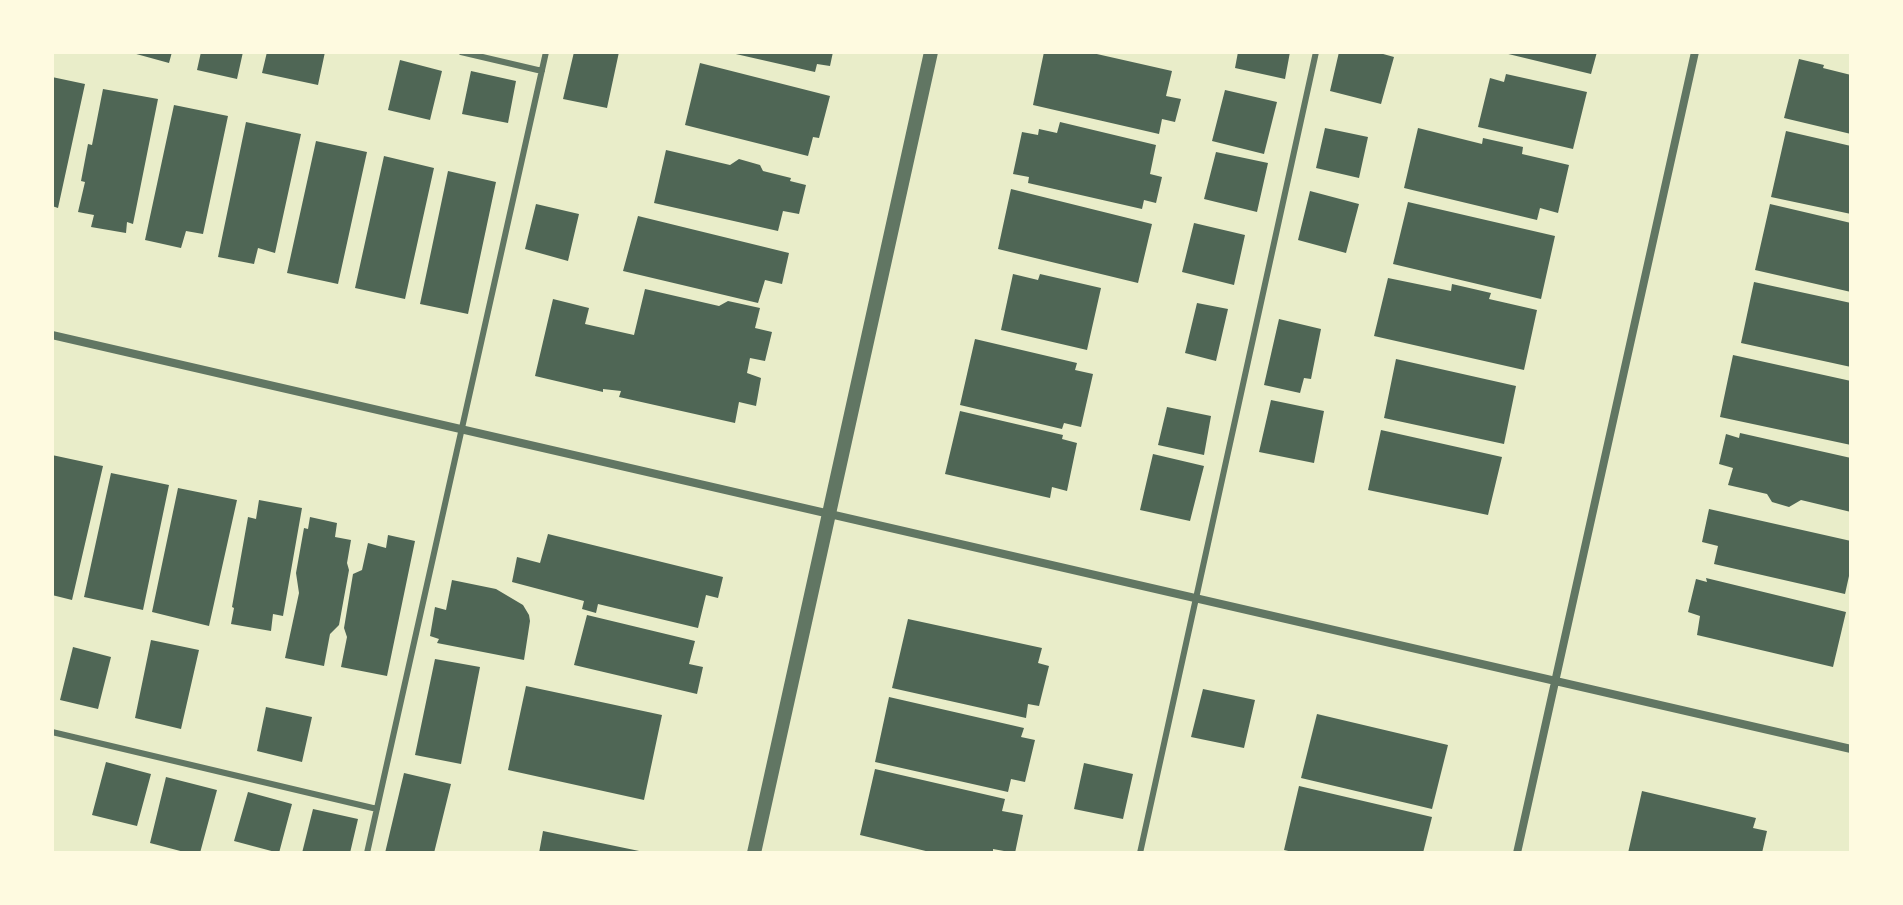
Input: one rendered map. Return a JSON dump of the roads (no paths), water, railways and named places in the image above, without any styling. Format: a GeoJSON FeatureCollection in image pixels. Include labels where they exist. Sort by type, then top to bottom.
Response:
{"type":"FeatureCollection","features":[{"type":"Feature","properties":{"kind":"street"},"geometry":{"type":"LineString","coordinates":[[754,853],[931,52]]}},
{"type":"Feature","properties":{"kind":"street"},"geometry":{"type":"LineString","coordinates":[[1517,853],[1695,52]]}},
{"type":"Feature","properties":{"kind":"street"},"geometry":{"type":"LineString","coordinates":[[52,335],[1851,749]]}},
{"type":"Feature","properties":{"kind":"lane"},"geometry":{"type":"LineString","coordinates":[[461,52],[542,71]]}},
{"type":"Feature","properties":{"kind":"lane"},"geometry":{"type":"LineString","coordinates":[[367,853],[546,52]]}},
{"type":"Feature","properties":{"kind":"lane"},"geometry":{"type":"LineString","coordinates":[[1140,853],[1316,52]]}},
{"type":"Feature","properties":{"kind":"lane"},"geometry":{"type":"LineString","coordinates":[[52,732],[377,809]]}}]}
